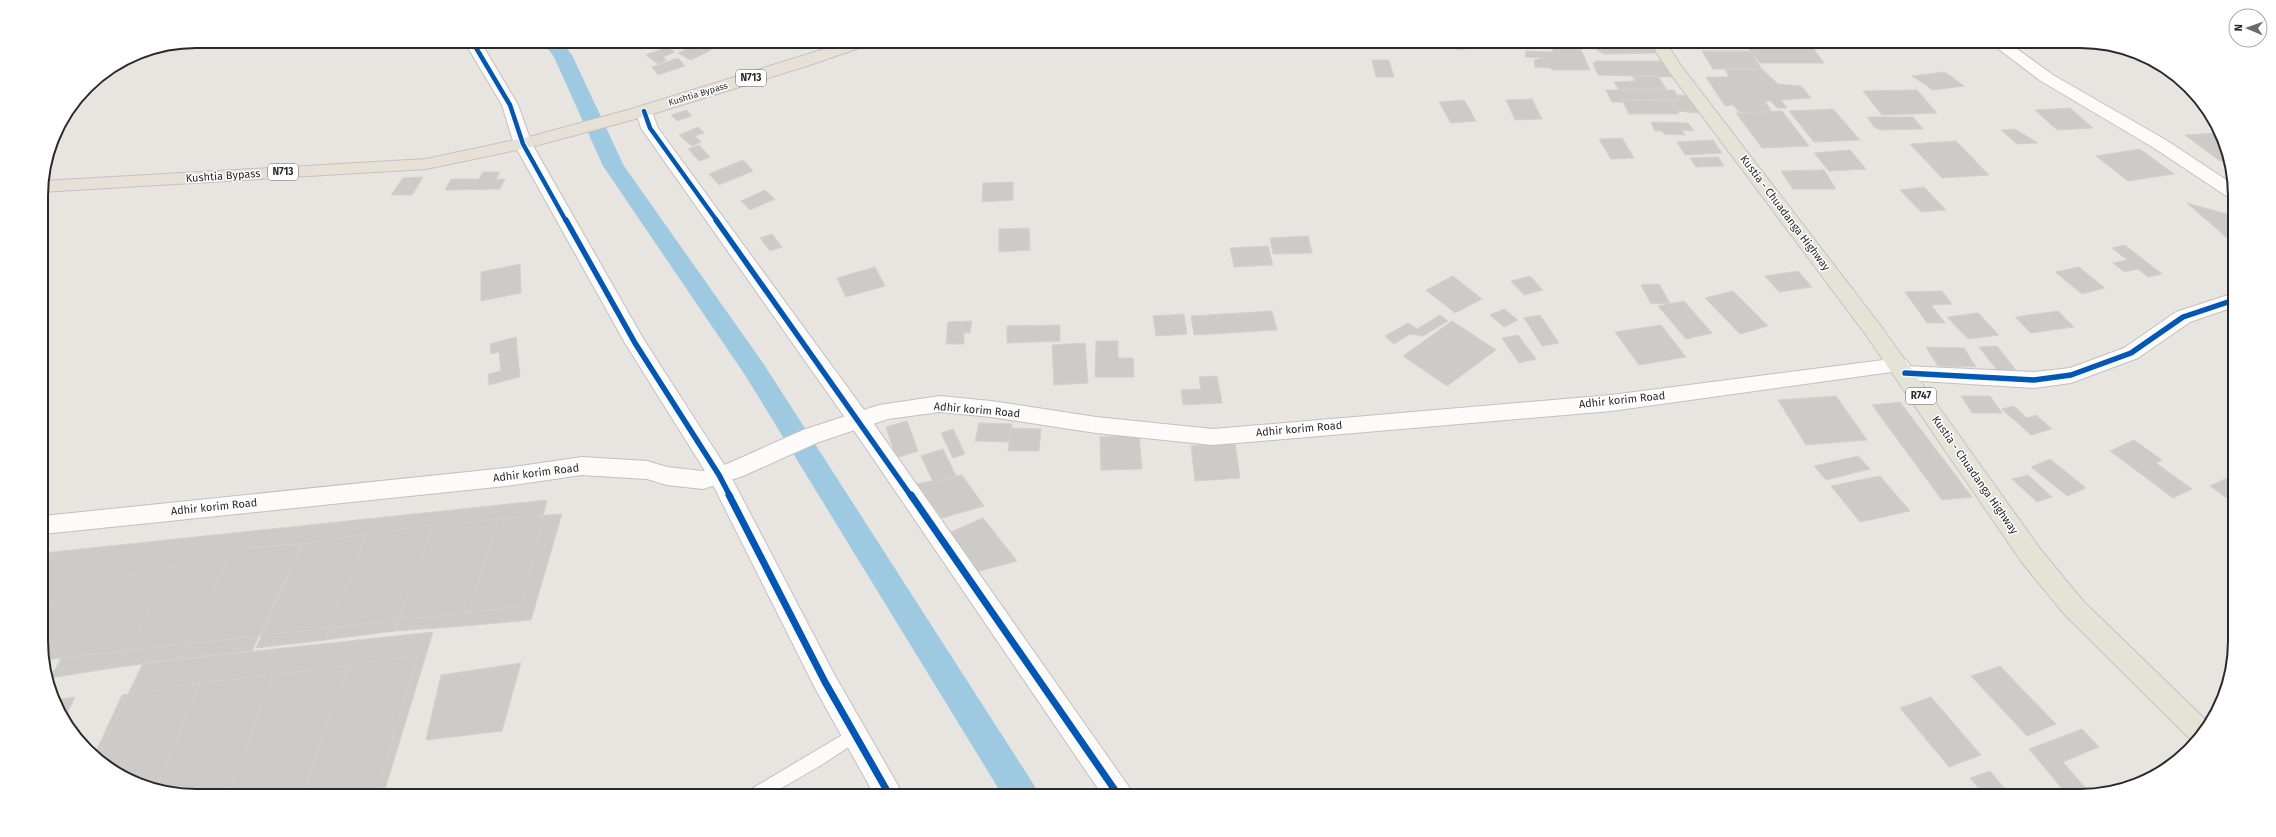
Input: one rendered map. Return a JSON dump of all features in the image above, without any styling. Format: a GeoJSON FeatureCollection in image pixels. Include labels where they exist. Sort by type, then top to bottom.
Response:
{"type":"FeatureCollection","features":[{"type":"Feature","properties":{"kind":"highway","name":"Kushtia Bypass"},"geometry":{"type":"LineString","coordinates":[[48,187],[426,164],[527,143],[640,112],[801,63],[844,48]]}},
{"type":"Feature","properties":{"kind":"main road","name":"Kustia - Chuadanga Highway"},"geometry":{"type":"LineString","coordinates":[[1662,48],[1676,70],[1902,369],[2037,563],[2074,608],[2198,730]]}},
{"type":"Feature","properties":{"kind":"street"},"geometry":{"type":"LineString","coordinates":[[476,48],[510,105],[527,143],[635,343],[727,472],[854,734],[886,789]]}},
{"type":"Feature","properties":{"kind":"street"},"geometry":{"type":"LineString","coordinates":[[2006,48],[2047,78],[2160,144],[2228,189]]}},
{"type":"Feature","properties":{"kind":"street"},"geometry":{"type":"LineString","coordinates":[[640,112],[859,420],[1114,789]]}},
{"type":"Feature","properties":{"kind":"street","name":"Adhir korim Road"},"geometry":{"type":"LineString","coordinates":[[48,524],[506,477],[582,466],[647,470],[682,478],[702,480],[727,472],[812,436],[887,411],[940,404],[991,409],[1096,425],[1213,437],[1611,402],[1902,369],[2034,380],[2071,374],[2102,365],[2131,353],[2183,317],[2228,302]]}},
{"type":"Feature","properties":{"kind":"lane"},"geometry":{"type":"LineString","coordinates":[[765,789],[818,759],[854,734]]}},
{"type":"Feature","properties":{"kind":"building"},"geometry":{"type":"Polygon","coordinates":[[[664,48],[669,48],[675,52],[663,57],[667,60],[658,64],[646,55],[664,48]]]}},
{"type":"Feature","properties":{"kind":"building"},"geometry":{"type":"Polygon","coordinates":[[[688,48],[707,48],[711,50],[691,60],[678,53],[688,48]]]}},
{"type":"Feature","properties":{"kind":"building"},"geometry":{"type":"Polygon","coordinates":[[[1456,48],[1474,48],[1457,50],[1456,48]]]}},
{"type":"Feature","properties":{"kind":"building"},"geometry":{"type":"Polygon","coordinates":[[[1552,48],[1580,48],[1590,70],[1552,70],[1550,68],[1535,67],[1534,60],[1544,58],[1525,57],[1526,51],[1553,52],[1552,48]]]}},
{"type":"Feature","properties":{"kind":"building"},"geometry":{"type":"Polygon","coordinates":[[[1657,48],[1660,53],[1604,54],[1597,49],[1591,49],[1657,48]]]}},
{"type":"Feature","properties":{"kind":"building"},"geometry":{"type":"Polygon","coordinates":[[[1749,48],[1813,48],[1824,63],[1760,63],[1749,48]]]}},
{"type":"Feature","properties":{"kind":"building"},"geometry":{"type":"Polygon","coordinates":[[[1702,51],[1750,51],[1762,69],[1713,69],[1702,51]]]}},
{"type":"Feature","properties":{"kind":"building"},"geometry":{"type":"Polygon","coordinates":[[[678,58],[685,66],[658,75],[652,67],[678,58]]]}},
{"type":"Feature","properties":{"kind":"building"},"geometry":{"type":"Polygon","coordinates":[[[1372,60],[1389,60],[1394,77],[1376,77],[1372,60]]]}},
{"type":"Feature","properties":{"kind":"building"},"geometry":{"type":"Polygon","coordinates":[[[1596,61],[1663,61],[1672,77],[1598,75],[1593,63],[1596,61]]]}},
{"type":"Feature","properties":{"kind":"building"},"geometry":{"type":"Polygon","coordinates":[[[1725,69],[1762,69],[1778,84],[1801,86],[1811,98],[1781,100],[1787,108],[1777,108],[1771,101],[1765,101],[1771,111],[1740,113],[1733,105],[1725,106],[1706,77],[1729,77],[1725,69]]]}},
{"type":"Feature","properties":{"kind":"building"},"geometry":{"type":"Polygon","coordinates":[[[1945,72],[1964,86],[1933,90],[1912,76],[1945,72]]]}},
{"type":"Feature","properties":{"kind":"building"},"geometry":{"type":"Polygon","coordinates":[[[1632,76],[1658,76],[1667,90],[1619,90],[1614,82],[1635,81],[1632,76]]]}},
{"type":"Feature","properties":{"kind":"building"},"geometry":{"type":"Polygon","coordinates":[[[1606,90],[1674,90],[1680,100],[1622,100],[1623,102],[1612,102],[1606,90]]]}},
{"type":"Feature","properties":{"kind":"building"},"geometry":{"type":"Polygon","coordinates":[[[1917,90],[1937,113],[1882,115],[1863,91],[1917,90]]]}},
{"type":"Feature","properties":{"kind":"building"},"geometry":{"type":"Polygon","coordinates":[[[1678,95],[1687,96],[1691,101],[1698,101],[1708,114],[1677,111],[1671,99],[1680,100],[1678,95]]]}},
{"type":"Feature","properties":{"kind":"building"},"geometry":{"type":"Polygon","coordinates":[[[1532,99],[1542,119],[1515,120],[1506,100],[1532,99]]]}},
{"type":"Feature","properties":{"kind":"building"},"geometry":{"type":"Polygon","coordinates":[[[1671,99],[1679,114],[1629,114],[1622,100],[1671,99]]]}},
{"type":"Feature","properties":{"kind":"building"},"geometry":{"type":"Polygon","coordinates":[[[1464,100],[1476,121],[1451,123],[1439,102],[1464,100]]]}},
{"type":"Feature","properties":{"kind":"building"},"geometry":{"type":"Polygon","coordinates":[[[2070,108],[2093,128],[2057,130],[2035,110],[2070,108]]]}},
{"type":"Feature","properties":{"kind":"building"},"geometry":{"type":"Polygon","coordinates":[[[1833,109],[1860,140],[1814,142],[1789,111],[1833,109]]]}},
{"type":"Feature","properties":{"kind":"building"},"geometry":{"type":"Polygon","coordinates":[[[687,110],[692,116],[677,121],[671,115],[687,110]]]}},
{"type":"Feature","properties":{"kind":"building"},"geometry":{"type":"Polygon","coordinates":[[[1782,111],[1809,146],[1762,148],[1736,113],[1782,111]]]}},
{"type":"Feature","properties":{"kind":"building"},"geometry":{"type":"Polygon","coordinates":[[[1867,117],[1913,117],[1923,129],[1880,130],[1874,127],[1867,117]]]}},
{"type":"Feature","properties":{"kind":"building"},"geometry":{"type":"Polygon","coordinates":[[[1651,122],[1688,123],[1694,131],[1682,130],[1685,135],[1664,134],[1662,131],[1655,131],[1651,122]]]}},
{"type":"Feature","properties":{"kind":"building"},"geometry":{"type":"Polygon","coordinates":[[[698,127],[704,133],[695,136],[701,142],[692,146],[679,135],[698,127]]]}},
{"type":"Feature","properties":{"kind":"building"},"geometry":{"type":"Polygon","coordinates":[[[2015,129],[2038,143],[2017,144],[2001,130],[2015,129]]]}},
{"type":"Feature","properties":{"kind":"building"},"geometry":{"type":"Polygon","coordinates":[[[2214,133],[2224,161],[2220,161],[2185,135],[2214,133]]]}},
{"type":"Feature","properties":{"kind":"building"},"geometry":{"type":"Polygon","coordinates":[[[1622,138],[1634,158],[1611,159],[1599,139],[1622,138]]]}},
{"type":"Feature","properties":{"kind":"building"},"geometry":{"type":"Polygon","coordinates":[[[1713,140],[1722,153],[1685,155],[1677,142],[1713,140]]]}},
{"type":"Feature","properties":{"kind":"building"},"geometry":{"type":"Polygon","coordinates":[[[1956,141],[1989,175],[1942,178],[1910,144],[1956,141]]]}},
{"type":"Feature","properties":{"kind":"building"},"geometry":{"type":"Polygon","coordinates":[[[699,145],[710,157],[699,161],[688,149],[699,145]]]}},
{"type":"Feature","properties":{"kind":"building"},"geometry":{"type":"Polygon","coordinates":[[[2140,149],[2174,174],[2128,181],[2096,156],[2140,149]]]}},
{"type":"Feature","properties":{"kind":"building"},"geometry":{"type":"Polygon","coordinates":[[[1850,150],[1866,169],[1829,171],[1814,153],[1850,150]]]}},
{"type":"Feature","properties":{"kind":"building"},"geometry":{"type":"Polygon","coordinates":[[[1718,157],[1724,166],[1696,167],[1690,158],[1718,157]]]}},
{"type":"Feature","properties":{"kind":"building"},"geometry":{"type":"Polygon","coordinates":[[[743,160],[753,171],[719,185],[709,174],[743,160]]]}},
{"type":"Feature","properties":{"kind":"building"},"geometry":{"type":"Polygon","coordinates":[[[1824,170],[1836,189],[1793,189],[1781,171],[1824,170]]]}},
{"type":"Feature","properties":{"kind":"building"},"geometry":{"type":"Polygon","coordinates":[[[483,172],[500,172],[496,179],[505,179],[500,189],[445,190],[451,179],[479,179],[483,172]]]}},
{"type":"Feature","properties":{"kind":"building"},"geometry":{"type":"Polygon","coordinates":[[[423,177],[412,195],[391,195],[403,178],[423,177]]]}},
{"type":"Feature","properties":{"kind":"building"},"geometry":{"type":"Polygon","coordinates":[[[1013,182],[1013,200],[982,202],[983,183],[1013,182]]]}},
{"type":"Feature","properties":{"kind":"building"},"geometry":{"type":"Polygon","coordinates":[[[1924,187],[1946,210],[1921,212],[1900,190],[1924,187]]]}},
{"type":"Feature","properties":{"kind":"building"},"geometry":{"type":"Polygon","coordinates":[[[765,190],[775,199],[750,210],[741,201],[765,190]]]}},
{"type":"Feature","properties":{"kind":"building"},"geometry":{"type":"Polygon","coordinates":[[[2187,203],[2228,214],[2228,239],[2187,203]]]}},
{"type":"Feature","properties":{"kind":"building"},"geometry":{"type":"Polygon","coordinates":[[[1029,228],[1030,250],[999,252],[999,229],[1029,228]]]}},
{"type":"Feature","properties":{"kind":"building"},"geometry":{"type":"Polygon","coordinates":[[[772,234],[782,247],[770,251],[760,238],[772,234]]]}},
{"type":"Feature","properties":{"kind":"building"},"geometry":{"type":"Polygon","coordinates":[[[1308,236],[1312,253],[1273,254],[1270,238],[1308,236]]]}},
{"type":"Feature","properties":{"kind":"building"},"geometry":{"type":"Polygon","coordinates":[[[2125,245],[2162,274],[2148,277],[2138,269],[2124,272],[2113,263],[2127,260],[2112,248],[2125,245]]]}},
{"type":"Feature","properties":{"kind":"building"},"geometry":{"type":"Polygon","coordinates":[[[1268,246],[1273,265],[1234,267],[1230,248],[1268,246]]]}},
{"type":"Feature","properties":{"kind":"building"},"geometry":{"type":"Polygon","coordinates":[[[520,264],[521,293],[481,301],[481,272],[520,264]]]}},
{"type":"Feature","properties":{"kind":"building"},"geometry":{"type":"Polygon","coordinates":[[[875,267],[885,286],[846,297],[837,278],[875,267]]]}},
{"type":"Feature","properties":{"kind":"building"},"geometry":{"type":"Polygon","coordinates":[[[2079,267],[2105,288],[2082,294],[2055,272],[2079,267]]]}},
{"type":"Feature","properties":{"kind":"building"},"geometry":{"type":"Polygon","coordinates":[[[1798,271],[1812,287],[1779,292],[1765,276],[1798,271]]]}},
{"type":"Feature","properties":{"kind":"building"},"geometry":{"type":"Polygon","coordinates":[[[1453,276],[1482,299],[1455,313],[1426,290],[1453,276]]]}},
{"type":"Feature","properties":{"kind":"building"},"geometry":{"type":"Polygon","coordinates":[[[1530,276],[1543,290],[1524,295],[1511,281],[1530,276]]]}},
{"type":"Feature","properties":{"kind":"building"},"geometry":{"type":"Polygon","coordinates":[[[1659,284],[1670,303],[1651,304],[1641,285],[1659,284]]]}},
{"type":"Feature","properties":{"kind":"building"},"geometry":{"type":"Polygon","coordinates":[[[1733,291],[1768,326],[1740,334],[1705,298],[1733,291]]]}},
{"type":"Feature","properties":{"kind":"building"},"geometry":{"type":"Polygon","coordinates":[[[1942,291],[1952,304],[1931,305],[1945,323],[1927,323],[1905,292],[1942,291]]]}},
{"type":"Feature","properties":{"kind":"building"},"geometry":{"type":"Polygon","coordinates":[[[1684,301],[1712,333],[1686,339],[1658,306],[1684,301]]]}},
{"type":"Feature","properties":{"kind":"building"},"geometry":{"type":"Polygon","coordinates":[[[1504,309],[1518,320],[1504,327],[1490,315],[1504,309]]]}},
{"type":"Feature","properties":{"kind":"building"},"geometry":{"type":"Polygon","coordinates":[[[1272,311],[1277,330],[1194,335],[1191,316],[1272,311]]]}},
{"type":"Feature","properties":{"kind":"building"},"geometry":{"type":"Polygon","coordinates":[[[2058,311],[2074,327],[2031,333],[2015,317],[2058,311]]]}},
{"type":"Feature","properties":{"kind":"building"},"geometry":{"type":"Polygon","coordinates":[[[1978,313],[1999,335],[1968,339],[1947,317],[1978,313]]]}},
{"type":"Feature","properties":{"kind":"building"},"geometry":{"type":"Polygon","coordinates":[[[1184,314],[1187,334],[1156,336],[1153,316],[1184,314]]]}},
{"type":"Feature","properties":{"kind":"building"},"geometry":{"type":"Polygon","coordinates":[[[1440,315],[1448,321],[1423,336],[1410,334],[1394,344],[1385,336],[1408,323],[1417,329],[1440,315]]]}},
{"type":"Feature","properties":{"kind":"building"},"geometry":{"type":"Polygon","coordinates":[[[1540,315],[1559,343],[1542,346],[1524,318],[1540,315]]]}},
{"type":"Feature","properties":{"kind":"building"},"geometry":{"type":"Polygon","coordinates":[[[972,321],[970,333],[964,333],[964,344],[946,344],[948,322],[972,321]]]}},
{"type":"Feature","properties":{"kind":"building"},"geometry":{"type":"Polygon","coordinates":[[[1452,321],[1496,350],[1447,386],[1403,356],[1452,321]]]}},
{"type":"Feature","properties":{"kind":"building"},"geometry":{"type":"Polygon","coordinates":[[[1060,325],[1060,341],[1007,343],[1007,326],[1060,325]]]}},
{"type":"Feature","properties":{"kind":"building"},"geometry":{"type":"Polygon","coordinates":[[[1661,325],[1686,357],[1639,365],[1615,332],[1661,325]]]}},
{"type":"Feature","properties":{"kind":"building"},"geometry":{"type":"Polygon","coordinates":[[[1518,335],[1536,359],[1519,363],[1502,338],[1518,335]]]}},
{"type":"Feature","properties":{"kind":"building"},"geometry":{"type":"Polygon","coordinates":[[[516,337],[520,377],[489,385],[488,374],[501,371],[499,352],[491,354],[490,344],[516,337]]]}},
{"type":"Feature","properties":{"kind":"building"},"geometry":{"type":"Polygon","coordinates":[[[1096,341],[1118,341],[1118,358],[1133,358],[1134,377],[1095,377],[1096,341]]]}},
{"type":"Feature","properties":{"kind":"building"},"geometry":{"type":"Polygon","coordinates":[[[1085,343],[1088,383],[1054,385],[1052,345],[1085,343]]]}},
{"type":"Feature","properties":{"kind":"building"},"geometry":{"type":"Polygon","coordinates":[[[1997,346],[2019,374],[2001,375],[1979,347],[1997,346]]]}},
{"type":"Feature","properties":{"kind":"building"},"geometry":{"type":"Polygon","coordinates":[[[1926,347],[1964,348],[1976,367],[1938,366],[1926,347]]]}},
{"type":"Feature","properties":{"kind":"building"},"geometry":{"type":"Polygon","coordinates":[[[1217,376],[1222,403],[1183,405],[1181,390],[1201,389],[1199,377],[1217,376]]]}},
{"type":"Feature","properties":{"kind":"building"},"geometry":{"type":"Polygon","coordinates":[[[1836,396],[1867,440],[1806,445],[1778,400],[1836,396]]]}},
{"type":"Feature","properties":{"kind":"building"},"geometry":{"type":"Polygon","coordinates":[[[1961,396],[1990,396],[2002,413],[1972,413],[1961,396]]]}},
{"type":"Feature","properties":{"kind":"building"},"geometry":{"type":"Polygon","coordinates":[[[1900,402],[1972,497],[1942,500],[1872,405],[1900,402]]]}},
{"type":"Feature","properties":{"kind":"building"},"geometry":{"type":"Polygon","coordinates":[[[2014,406],[2027,418],[2036,415],[2052,429],[2031,435],[2002,409],[2014,406]]]}},
{"type":"Feature","properties":{"kind":"building"},"geometry":{"type":"Polygon","coordinates":[[[907,421],[918,451],[896,458],[886,427],[907,421]]]}},
{"type":"Feature","properties":{"kind":"building"},"geometry":{"type":"Polygon","coordinates":[[[979,423],[1012,424],[1009,442],[975,441],[979,423]]]}},
{"type":"Feature","properties":{"kind":"building"},"geometry":{"type":"Polygon","coordinates":[[[1011,428],[1041,429],[1039,451],[1008,451],[1011,428]]]}},
{"type":"Feature","properties":{"kind":"building"},"geometry":{"type":"Polygon","coordinates":[[[953,429],[965,454],[953,458],[941,433],[953,429]]]}},
{"type":"Feature","properties":{"kind":"building"},"geometry":{"type":"Polygon","coordinates":[[[1139,435],[1142,469],[1101,470],[1100,437],[1139,435]]]}},
{"type":"Feature","properties":{"kind":"building"},"geometry":{"type":"Polygon","coordinates":[[[2134,440],[2162,460],[2156,463],[2192,489],[2173,498],[2110,451],[2134,440]]]}},
{"type":"Feature","properties":{"kind":"building"},"geometry":{"type":"Polygon","coordinates":[[[1235,444],[1240,478],[1195,481],[1191,446],[1235,444]]]}},
{"type":"Feature","properties":{"kind":"building"},"geometry":{"type":"Polygon","coordinates":[[[943,449],[956,476],[934,484],[921,456],[943,449]]]}},
{"type":"Feature","properties":{"kind":"building"},"geometry":{"type":"Polygon","coordinates":[[[1858,456],[1870,469],[1826,480],[1814,466],[1858,456]]]}},
{"type":"Feature","properties":{"kind":"building"},"geometry":{"type":"Polygon","coordinates":[[[2050,459],[2086,488],[2067,496],[2031,467],[2050,459]]]}},
{"type":"Feature","properties":{"kind":"building"},"geometry":{"type":"Polygon","coordinates":[[[962,475],[984,506],[942,518],[917,484],[962,475]]]}},
{"type":"Feature","properties":{"kind":"building"},"geometry":{"type":"Polygon","coordinates":[[[2028,475],[2052,497],[2037,502],[2012,479],[2028,475]]]}},
{"type":"Feature","properties":{"kind":"building"},"geometry":{"type":"Polygon","coordinates":[[[1880,476],[1910,511],[1860,522],[1831,486],[1880,476]]]}},
{"type":"Feature","properties":{"kind":"building"},"geometry":{"type":"Polygon","coordinates":[[[2228,477],[2228,499],[2210,486],[2228,477]]]}},
{"type":"Feature","properties":{"kind":"building"},"geometry":{"type":"Polygon","coordinates":[[[547,500],[522,606],[49,659],[48,552],[547,500]]]}},
{"type":"Feature","properties":{"kind":"building"},"geometry":{"type":"Polygon","coordinates":[[[562,514],[531,620],[465,626],[498,519],[562,514]]]}},
{"type":"Feature","properties":{"kind":"building"},"geometry":{"type":"Polygon","coordinates":[[[983,518],[1017,561],[969,574],[944,535],[983,518]]]}},
{"type":"Feature","properties":{"kind":"building"},"geometry":{"type":"Polygon","coordinates":[[[498,519],[465,626],[395,631],[433,525],[498,519]]]}},
{"type":"Feature","properties":{"kind":"building"},"geometry":{"type":"Polygon","coordinates":[[[433,525],[395,631],[325,640],[367,534],[433,525]]]}},
{"type":"Feature","properties":{"kind":"building"},"geometry":{"type":"Polygon","coordinates":[[[367,534],[325,640],[256,648],[302,544],[367,534]]]}},
{"type":"Feature","properties":{"kind":"building"},"geometry":{"type":"Polygon","coordinates":[[[302,544],[252,651],[181,659],[234,548],[302,544]]]}},
{"type":"Feature","properties":{"kind":"building"},"geometry":{"type":"Polygon","coordinates":[[[227,562],[181,659],[119,667],[171,566],[227,562]]]}},
{"type":"Feature","properties":{"kind":"building"},"geometry":{"type":"Polygon","coordinates":[[[171,566],[119,667],[53,678],[52,675],[106,581],[171,566]]]}},
{"type":"Feature","properties":{"kind":"building"},"geometry":{"type":"Polygon","coordinates":[[[74,604],[48,655],[48,650],[48,606],[74,604]]]}},
{"type":"Feature","properties":{"kind":"building"},"geometry":{"type":"Polygon","coordinates":[[[433,632],[385,789],[187,789],[158,784],[131,774],[99,753],[143,663],[433,632]]]}},
{"type":"Feature","properties":{"kind":"building"},"geometry":{"type":"Polygon","coordinates":[[[418,655],[378,789],[305,789],[348,665],[418,655]]]}},
{"type":"Feature","properties":{"kind":"building"},"geometry":{"type":"Polygon","coordinates":[[[521,663],[502,731],[426,740],[441,675],[521,663]]]}},
{"type":"Feature","properties":{"kind":"building"},"geometry":{"type":"Polygon","coordinates":[[[348,665],[305,789],[231,789],[273,675],[348,665]]]}},
{"type":"Feature","properties":{"kind":"building"},"geometry":{"type":"Polygon","coordinates":[[[2000,666],[2056,724],[2027,736],[1971,676],[2000,666]]]}},
{"type":"Feature","properties":{"kind":"building"},"geometry":{"type":"Polygon","coordinates":[[[273,675],[231,789],[187,789],[158,784],[200,683],[273,675]]]}},
{"type":"Feature","properties":{"kind":"building"},"geometry":{"type":"Polygon","coordinates":[[[200,683],[158,784],[131,774],[114,764],[96,751],[122,695],[200,683]]]}},
{"type":"Feature","properties":{"kind":"building"},"geometry":{"type":"Polygon","coordinates":[[[75,697],[67,713],[63,706],[60,699],[75,697]]]}},
{"type":"Feature","properties":{"kind":"building"},"geometry":{"type":"Polygon","coordinates":[[[1931,697],[1981,755],[1949,767],[1900,708],[1931,697]]]}},
{"type":"Feature","properties":{"kind":"building"},"geometry":{"type":"Polygon","coordinates":[[[2082,729],[2099,747],[2063,762],[2045,743],[2082,729]]]}},
{"type":"Feature","properties":{"kind":"building"},"geometry":{"type":"Polygon","coordinates":[[[2045,743],[2086,789],[2062,789],[2029,749],[2045,743]]]}},
{"type":"Feature","properties":{"kind":"building"},"geometry":{"type":"Polygon","coordinates":[[[1990,771],[2005,789],[1979,789],[1970,778],[1990,771]]]}},
{"type":"Feature","properties":{"kind":"waterway"},"geometry":{"type":"LineString","coordinates":[[557,48],[563,55],[614,166],[754,369],[1018,789]]}},
{"type":"Feature","properties":{"kind":"cycle path"},"geometry":{"type":"LineString","coordinates":[[476,48],[510,105],[523,144],[635,343],[719,475],[825,682],[886,789]]}},
{"type":"Feature","properties":{"kind":"cycle path"},"geometry":{"type":"LineString","coordinates":[[644,111],[650,128],[859,420],[1114,789]]}},
{"type":"Feature","properties":{"kind":"cycle path"},"geometry":{"type":"LineString","coordinates":[[1905,373],[2034,380],[2071,375],[2102,365],[2131,353],[2183,317],[2228,302]]}}]}
